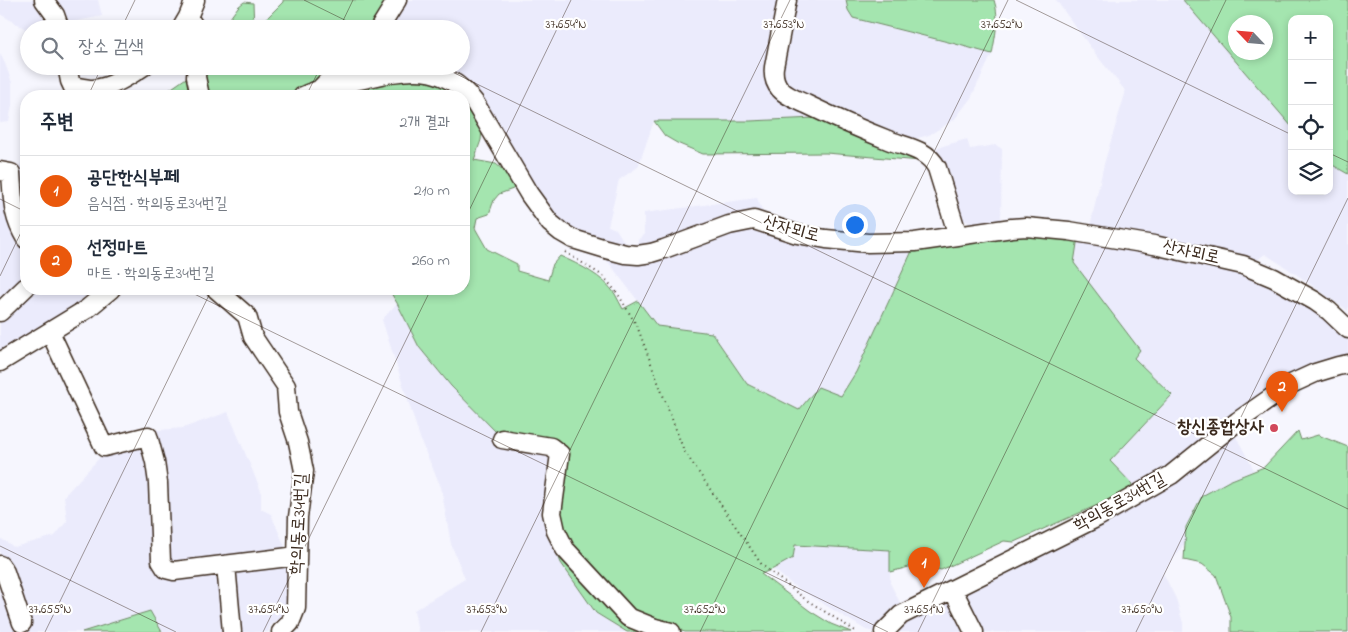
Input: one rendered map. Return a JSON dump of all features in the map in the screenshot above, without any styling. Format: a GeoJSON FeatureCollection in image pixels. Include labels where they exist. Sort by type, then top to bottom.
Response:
{"type":"FeatureCollection","features":[{"type":"Feature","properties":{"kind":"street"},"geometry":{"type":"LineString","coordinates":[[44,0],[57,20]]}},
{"type":"Feature","properties":{"kind":"street"},"geometry":{"type":"LineString","coordinates":[[189,20],[195,0]]}},
{"type":"Feature","properties":{"kind":"street"},"geometry":{"type":"LineString","coordinates":[[385,20],[397,0]]}},
{"type":"Feature","properties":{"kind":"street"},"geometry":{"type":"LineString","coordinates":[[787,0],[773,77],[779,89],[824,113],[888,140],[918,150],[926,155],[933,161],[936,168],[958,236]]}},
{"type":"Feature","properties":{"kind":"street"},"geometry":{"type":"LineString","coordinates":[[68,75],[74,90]]}},
{"type":"Feature","properties":{"kind":"street"},"geometry":{"type":"LineString","coordinates":[[84,90],[109,86],[130,75]]}},
{"type":"Feature","properties":{"kind":"street"},"geometry":{"type":"LineString","coordinates":[[196,75],[199,90]]}},
{"type":"Feature","properties":{"kind":"street"},"geometry":{"type":"LineString","coordinates":[[314,90],[332,75]]}},
{"type":"Feature","properties":{"kind":"street","name":"산자뫼로"},"geometry":{"type":"LineString","coordinates":[[322,90],[379,75]]}},
{"type":"Feature","properties":{"kind":"street","name":"산자뫼로"},"geometry":{"type":"LineString","coordinates":[[440,75],[449,79],[463,90]]}},
{"type":"Feature","properties":{"kind":"street","name":"산자뫼로"},"geometry":{"type":"LineString","coordinates":[[470,97],[529,194],[550,223],[560,232],[573,239],[606,249],[638,255],[664,250],[729,226],[754,220],[816,238],[868,243],[915,242],[1012,228],[1069,231],[1154,245],[1229,261],[1257,270],[1300,292],[1329,311],[1348,329]]}},
{"type":"Feature","properties":{"kind":"street"},"geometry":{"type":"LineString","coordinates":[[0,171],[11,173],[16,219],[20,230]]}},
{"type":"Feature","properties":{"kind":"street"},"geometry":{"type":"LineString","coordinates":[[0,312],[20,293]]}},
{"type":"Feature","properties":{"kind":"street"},"geometry":{"type":"LineString","coordinates":[[0,362],[87,309],[104,295]]}},
{"type":"Feature","properties":{"kind":"street","name":"학의동로34번길"},"geometry":{"type":"LineString","coordinates":[[223,295],[247,316],[252,337],[286,386],[288,412],[298,442],[304,471],[298,517],[296,608],[290,623],[282,632]]}},
{"type":"Feature","properties":{"kind":"street"},"geometry":{"type":"LineString","coordinates":[[50,332],[104,447],[148,436],[158,483],[161,561],[166,569],[174,571],[297,556]]}},
{"type":"Feature","properties":{"kind":"street","name":"학의동로34번길"},"geometry":{"type":"LineString","coordinates":[[884,632],[901,615],[1098,517],[1171,475],[1238,421],[1291,384],[1315,373],[1348,364]]}},
{"type":"Feature","properties":{"kind":"street"},"geometry":{"type":"LineString","coordinates":[[502,439],[551,446],[560,454],[552,513],[556,531],[565,549],[628,617],[654,628],[671,632]]}},
{"type":"Feature","properties":{"kind":"street"},"geometry":{"type":"LineString","coordinates":[[0,565],[5,572],[22,623]]}},
{"type":"Feature","properties":{"kind":"street"},"geometry":{"type":"LineString","coordinates":[[226,565],[232,632]]}},
{"type":"Feature","properties":{"kind":"street"},"geometry":{"type":"LineString","coordinates":[[953,590],[974,632]]}},
{"type":"Feature","properties":{"kind":"path"},"geometry":{"type":"LineString","coordinates":[[560,232],[559,240],[561,247],[568,254],[603,276],[618,294],[637,326],[684,451],[762,565],[805,599],[857,632]]}},
{"type":"Feature","properties":{"kind":"shaded area"},"geometry":{"type":"Polygon","coordinates":[[[0,0],[37,0],[50,16],[49,20],[20,20],[20,26],[0,14],[0,0]]]}},
{"type":"Feature","properties":{"kind":"shaded area"},"geometry":{"type":"Polygon","coordinates":[[[48,0],[98,0],[102,16],[82,20],[59,20],[48,0]]]}},
{"type":"Feature","properties":{"kind":"shaded area"},"geometry":{"type":"Polygon","coordinates":[[[403,0],[846,0],[848,10],[853,18],[992,54],[971,98],[954,120],[929,135],[914,139],[815,118],[750,121],[654,121],[638,167],[619,180],[608,226],[616,229],[628,248],[562,228],[470,90],[434,75],[470,75],[470,20],[389,20],[403,0]]]}},
{"type":"Feature","properties":{"kind":"shaded area"},"geometry":{"type":"Polygon","coordinates":[[[1056,0],[1183,0],[1228,52],[1228,60],[1234,60],[1288,122],[1288,195],[1333,195],[1333,165],[1348,174],[1348,311],[1265,254],[1257,260],[1250,260],[1091,226],[1104,164],[1125,94],[1124,89],[1056,0]]]}},
{"type":"Feature","properties":{"kind":"shaded area"},"geometry":{"type":"Polygon","coordinates":[[[0,53],[12,83],[12,105],[9,122],[0,123],[0,53]]]}},
{"type":"Feature","properties":{"kind":"shaded area"},"geometry":{"type":"Polygon","coordinates":[[[967,139],[970,149],[996,145],[1002,149],[1001,222],[976,226],[962,219],[936,148],[967,139]]]}},
{"type":"Feature","properties":{"kind":"shaded area"},"geometry":{"type":"Polygon","coordinates":[[[20,165],[20,295],[97,295],[0,357],[0,199],[6,198],[20,165]]]}},
{"type":"Feature","properties":{"kind":"shaded area"},"geometry":{"type":"Polygon","coordinates":[[[757,198],[763,212],[754,212],[638,249],[638,240],[644,234],[644,213],[757,198]]]}},
{"type":"Feature","properties":{"kind":"shaded area"},"geometry":{"type":"Polygon","coordinates":[[[749,226],[912,251],[856,372],[841,396],[799,410],[747,384],[712,333],[657,326],[603,255],[749,226]]]}},
{"type":"Feature","properties":{"kind":"shaded area"},"geometry":{"type":"Polygon","coordinates":[[[1078,237],[1238,268],[1310,305],[1348,335],[1348,359],[1342,359],[1165,474],[1136,489],[1110,461],[1172,395],[1134,358],[1074,263],[1078,237]]]}},
{"type":"Feature","properties":{"kind":"shaded area"},"geometry":{"type":"Polygon","coordinates":[[[397,303],[419,347],[451,386],[487,421],[502,439],[551,447],[556,547],[561,563],[596,613],[627,632],[418,632],[414,610],[465,579],[451,544],[441,487],[422,444],[382,320],[397,303]]]}},
{"type":"Feature","properties":{"kind":"shaded area"},"geometry":{"type":"Polygon","coordinates":[[[228,412],[261,491],[261,509],[271,514],[287,552],[291,566],[291,612],[271,624],[268,632],[162,632],[149,612],[82,632],[0,632],[0,538],[14,547],[55,536],[67,521],[64,496],[103,454],[147,431],[183,428],[228,412]]]}},
{"type":"Feature","properties":{"kind":"shaded area"},"geometry":{"type":"Polygon","coordinates":[[[1233,431],[1254,470],[1202,496],[1186,527],[1186,542],[1163,573],[1176,599],[1183,623],[1183,632],[890,632],[900,621],[1233,431]]]}},
{"type":"Feature","properties":{"kind":"shaded area"},"geometry":{"type":"Polygon","coordinates":[[[795,545],[890,550],[890,583],[902,607],[875,632],[866,630],[794,586],[773,569],[793,558],[795,545]]]}},
{"type":"Feature","properties":{"kind":"green space"},"geometry":{"type":"Polygon","coordinates":[[[283,0],[391,0],[376,20],[265,20],[283,0]]]}},
{"type":"Feature","properties":{"kind":"green space"},"geometry":{"type":"Polygon","coordinates":[[[846,0],[994,0],[997,21],[992,54],[853,18],[848,10],[846,0]]]}},
{"type":"Feature","properties":{"kind":"green space"},"geometry":{"type":"Polygon","coordinates":[[[1183,0],[1348,0],[1348,174],[1333,165],[1333,15],[1288,15],[1288,122],[1234,60],[1273,60],[1273,15],[1228,15],[1228,52],[1183,0]]]}},
{"type":"Feature","properties":{"kind":"green space"},"geometry":{"type":"Polygon","coordinates":[[[244,2],[253,3],[254,20],[229,20],[244,2]]]}},
{"type":"Feature","properties":{"kind":"green space"},"geometry":{"type":"Polygon","coordinates":[[[328,75],[319,84],[305,90],[169,90],[189,76],[328,75]]]}},
{"type":"Feature","properties":{"kind":"green space"},"geometry":{"type":"Polygon","coordinates":[[[392,76],[428,76],[447,83],[456,90],[337,90],[392,76]]]}},
{"type":"Feature","properties":{"kind":"green space"},"geometry":{"type":"Polygon","coordinates":[[[470,105],[482,129],[481,140],[474,160],[496,164],[517,182],[513,189],[499,194],[494,200],[489,214],[477,218],[475,228],[487,249],[517,264],[517,271],[548,280],[553,264],[560,256],[598,276],[615,294],[623,309],[638,301],[657,326],[712,333],[747,384],[799,410],[818,387],[841,396],[856,372],[912,251],[910,248],[1022,231],[1078,237],[1074,263],[1140,350],[1134,358],[1172,395],[1110,461],[1132,484],[1129,491],[1014,542],[1004,541],[941,570],[920,564],[890,572],[890,550],[795,545],[793,558],[761,574],[810,611],[831,624],[851,632],[685,632],[655,623],[638,615],[602,582],[574,549],[565,536],[560,523],[563,448],[556,443],[497,433],[451,386],[419,347],[392,295],[470,295],[470,105]]]}},
{"type":"Feature","properties":{"kind":"green space"},"geometry":{"type":"Polygon","coordinates":[[[815,118],[921,161],[826,153],[703,154],[665,136],[654,121],[750,121],[815,118]]]}},
{"type":"Feature","properties":{"kind":"green space"},"geometry":{"type":"Polygon","coordinates":[[[1298,431],[1301,440],[1318,435],[1348,447],[1348,632],[1231,632],[1231,617],[1216,575],[1202,564],[1184,560],[1186,527],[1202,496],[1229,481],[1264,467],[1298,431]]]}},
{"type":"Feature","properties":{"kind":"green space"},"geometry":{"type":"Polygon","coordinates":[[[556,550],[656,632],[627,632],[596,613],[561,563],[556,550]]]}},
{"type":"Feature","properties":{"kind":"green space"},"geometry":{"type":"Polygon","coordinates":[[[150,611],[162,632],[82,632],[150,611]]]}},
{"type":"Feature","properties":{"kind":"place","name":"선정마트"},"geometry":{"type":"Point","coordinates":[1282,412]}},
{"type":"Feature","properties":{"kind":"place","name":"창신종합상사"},"geometry":{"type":"Point","coordinates":[1274,428]}},
{"type":"Feature","properties":{"kind":"place","name":"공단한식부페"},"geometry":{"type":"Point","coordinates":[924,588]}}]}
